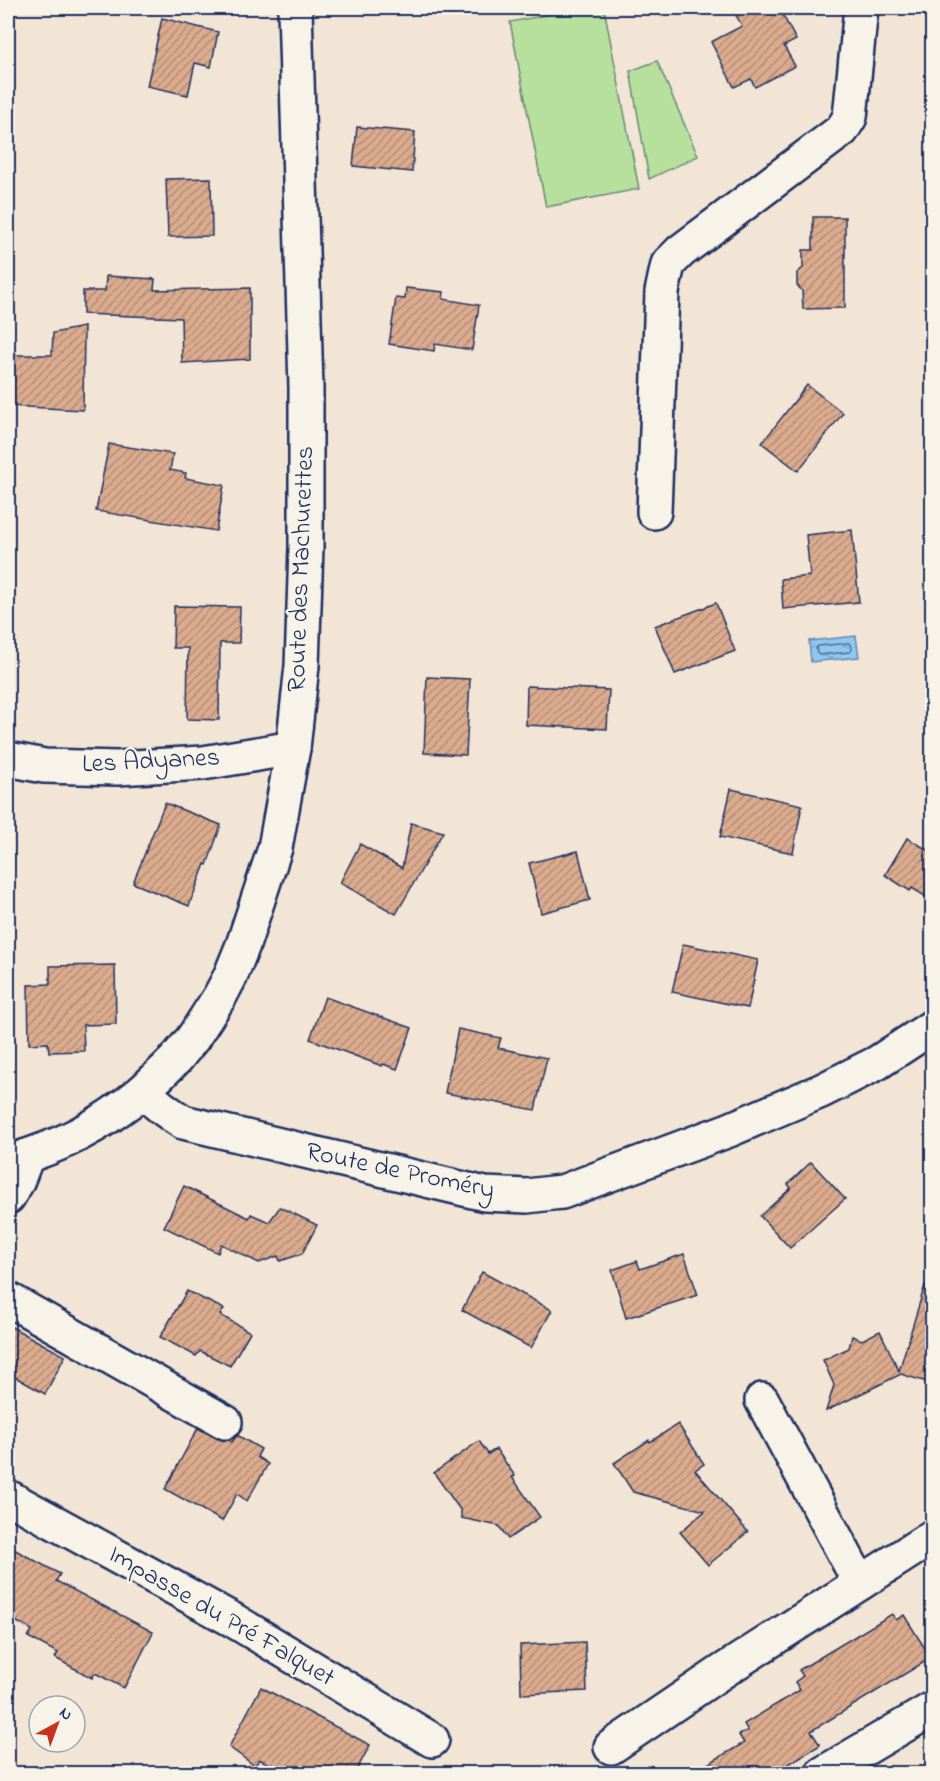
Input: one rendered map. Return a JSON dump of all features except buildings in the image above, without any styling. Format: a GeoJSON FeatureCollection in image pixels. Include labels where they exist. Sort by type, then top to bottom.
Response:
{"type":"FeatureCollection","features":[{"type":"Feature","properties":{"kind":"street","name":"Route des Machurettes"},"geometry":{"type":"LineString","coordinates":[[143,1091],[176,1059],[193,1038],[230,977],[275,848],[294,748],[302,666],[306,547],[306,388],[295,8]]}},
{"type":"Feature","properties":{"kind":"street"},"geometry":{"type":"LineString","coordinates":[[654,512],[663,292],[668,264],[691,244],[842,130],[850,117],[861,8]]}},
{"type":"Feature","properties":{"kind":"street","name":"Les Adyanes"},"geometry":{"type":"LineString","coordinates":[[8,759],[44,766],[117,768],[203,762],[294,748]]}},
{"type":"Feature","properties":{"kind":"street","name":"Route de Proméry"},"geometry":{"type":"LineString","coordinates":[[143,1091],[171,1115],[183,1122],[485,1194],[526,1196],[562,1192],[729,1130],[821,1091],[868,1067],[933,1027]]}},
{"type":"Feature","properties":{"kind":"street"},"geometry":{"type":"LineString","coordinates":[[8,1197],[17,1182],[17,1159],[43,1151],[92,1127],[143,1091]]}},
{"type":"Feature","properties":{"kind":"street"},"geometry":{"type":"LineString","coordinates":[[8,1299],[225,1422]]}},
{"type":"Feature","properties":{"kind":"street"},"geometry":{"type":"LineString","coordinates":[[762,1400],[860,1583]]}},
{"type":"Feature","properties":{"kind":"street","name":"Impasse du Pré Falquet"},"geometry":{"type":"LineString","coordinates":[[8,1497],[233,1620],[432,1740]]}},
{"type":"Feature","properties":{"kind":"street"},"geometry":{"type":"LineString","coordinates":[[611,1747],[723,1671],[933,1537]]}},
{"type":"Feature","properties":{"kind":"street"},"geometry":{"type":"LineString","coordinates":[[822,1773],[933,1709]]}},
{"type":"Feature","properties":{"kind":"green space"},"geometry":{"type":"Polygon","coordinates":[[[583,8],[604,8],[639,189],[546,207],[510,22],[583,8]]]}},
{"type":"Feature","properties":{"kind":"green space"},"geometry":{"type":"Polygon","coordinates":[[[657,61],[698,156],[649,179],[630,71],[657,61]]]}},
{"type":"Feature","properties":{"kind":"water"},"geometry":{"type":"Polygon","coordinates":[[[856,636],[859,657],[811,662],[809,641],[856,636]]]}}]}
